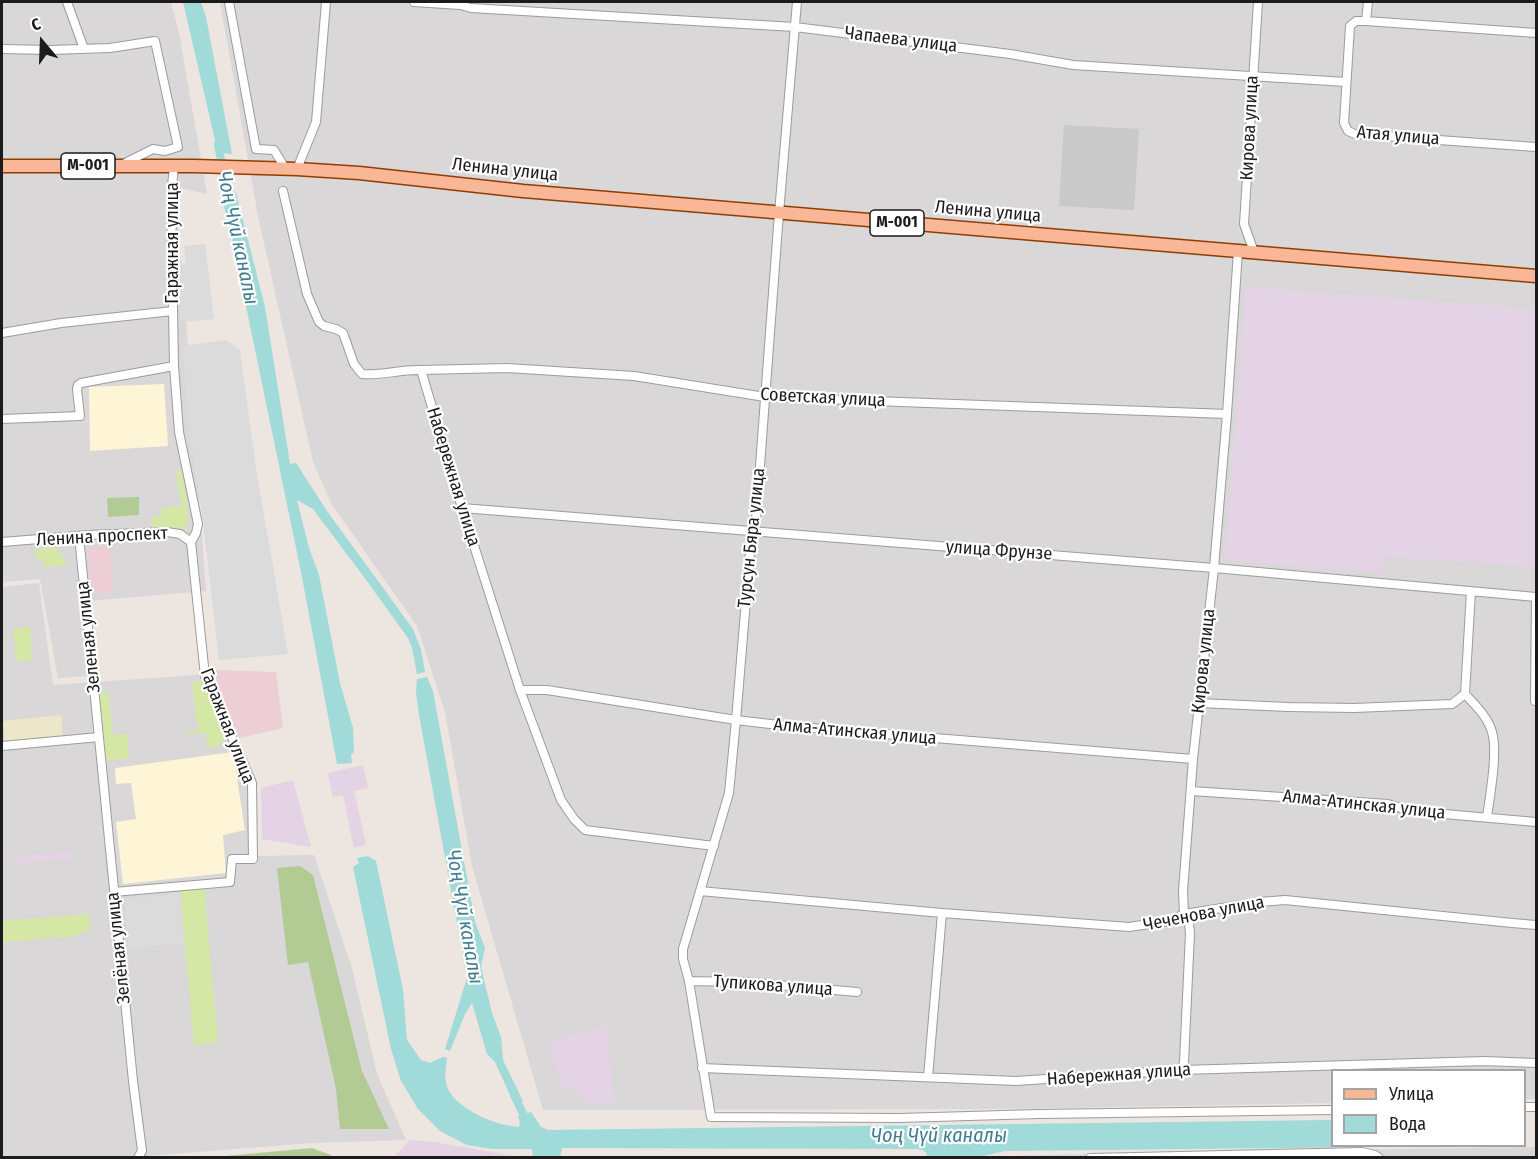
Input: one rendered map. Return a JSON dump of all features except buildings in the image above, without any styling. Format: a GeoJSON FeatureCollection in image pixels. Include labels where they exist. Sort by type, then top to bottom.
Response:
{"type":"FeatureCollection","features":[{"type":"Feature","properties":{"kind":"main road","name":"М-001"},"geometry":{"type":"LineString","coordinates":[[2,166],[174,166]]}},
{"type":"Feature","properties":{"kind":"main road","name":"Ленина улица"},"geometry":{"type":"LineString","coordinates":[[174,166],[291,168],[359,173],[523,191],[1536,276]]}},
{"type":"Feature","properties":{"kind":"street"},"geometry":{"type":"LineString","coordinates":[[67,2],[84,49]]}},
{"type":"Feature","properties":{"kind":"street"},"geometry":{"type":"LineString","coordinates":[[229,2],[256,149],[274,150],[291,168],[316,123],[326,2]]}},
{"type":"Feature","properties":{"kind":"street","name":"Чапаева улица"},"geometry":{"type":"LineString","coordinates":[[414,2],[460,3],[471,8],[795,27],[1010,54],[1073,65],[1346,82]]}},
{"type":"Feature","properties":{"kind":"street","name":"Турсун Бяра улица"},"geometry":{"type":"LineString","coordinates":[[797,2],[754,532],[751,540],[729,793],[683,949],[711,1117],[899,1119],[1050,1114],[1331,1110]]}},
{"type":"Feature","properties":{"kind":"street","name":"Кирова улица"},"geometry":{"type":"LineString","coordinates":[[1254,252],[1244,224],[1258,2]]}},
{"type":"Feature","properties":{"kind":"street"},"geometry":{"type":"LineString","coordinates":[[1368,2],[1366,21],[1536,33]]}},
{"type":"Feature","properties":{"kind":"street","name":"Атая улица"},"geometry":{"type":"LineString","coordinates":[[1366,21],[1356,21],[1350,26],[1344,123],[1348,131],[1355,134],[1536,147]]}},
{"type":"Feature","properties":{"kind":"street"},"geometry":{"type":"LineString","coordinates":[[2,49],[110,48],[155,41],[178,147],[165,151],[153,149],[118,166]]}},
{"type":"Feature","properties":{"kind":"street","name":"Гаражная улица"},"geometry":{"type":"LineString","coordinates":[[174,166],[171,196],[174,366],[179,432],[198,525],[196,533]]}},
{"type":"Feature","properties":{"kind":"street"},"geometry":{"type":"LineString","coordinates":[[284,191],[307,294],[319,322],[343,333],[354,364],[362,374],[420,370]]}},
{"type":"Feature","properties":{"kind":"street","name":"Кирова улица"},"geometry":{"type":"LineString","coordinates":[[1182,1070],[1190,933],[1184,914],[1183,891],[1193,759],[1214,568],[1238,251]]}},
{"type":"Feature","properties":{"kind":"street"},"geometry":{"type":"LineString","coordinates":[[2,333],[61,323],[173,311]]}},
{"type":"Feature","properties":{"kind":"street"},"geometry":{"type":"LineString","coordinates":[[2,419],[80,416],[77,389],[81,382],[174,366]]}},
{"type":"Feature","properties":{"kind":"street","name":"Советская улица"},"geometry":{"type":"LineString","coordinates":[[420,370],[507,368],[634,376],[765,397],[1227,414]]}},
{"type":"Feature","properties":{"kind":"street","name":"Набережная улица"},"geometry":{"type":"LineString","coordinates":[[420,370],[520,690],[561,800],[585,830],[714,846]]}},
{"type":"Feature","properties":{"kind":"street","name":"улица Фрунзе"},"geometry":{"type":"LineString","coordinates":[[462,508],[1214,568],[1536,597]]}},
{"type":"Feature","properties":{"kind":"street","name":"Ленина проспект"},"geometry":{"type":"LineString","coordinates":[[2,542],[167,531],[180,534],[191,542],[196,533]]}},
{"type":"Feature","properties":{"kind":"street","name":"Зеленая улица"},"geometry":{"type":"LineString","coordinates":[[79,536],[99,737]]}},
{"type":"Feature","properties":{"kind":"street","name":"Гаражная улица"},"geometry":{"type":"LineString","coordinates":[[114,892],[230,882],[232,859],[253,859],[252,783],[205,676],[191,542]]}},
{"type":"Feature","properties":{"kind":"street"},"geometry":{"type":"LineString","coordinates":[[1471,591],[1465,694],[1482,714],[1492,732],[1495,749],[1487,817]]}},
{"type":"Feature","properties":{"kind":"street"},"geometry":{"type":"LineString","coordinates":[[1535,701],[1536,597]]}},
{"type":"Feature","properties":{"kind":"street","name":"Алма-Атинская улица"},"geometry":{"type":"LineString","coordinates":[[520,690],[548,690],[786,726],[1193,759]]}},
{"type":"Feature","properties":{"kind":"street"},"geometry":{"type":"LineString","coordinates":[[1199,703],[1377,707],[1452,704],[1465,694]]}},
{"type":"Feature","properties":{"kind":"street"},"geometry":{"type":"LineString","coordinates":[[2,746],[99,737]]}},
{"type":"Feature","properties":{"kind":"street","name":"Зелёная улица"},"geometry":{"type":"LineString","coordinates":[[99,737],[142,1151],[138,1158]]}},
{"type":"Feature","properties":{"kind":"street","name":"Алма-Атинская улица"},"geometry":{"type":"LineString","coordinates":[[1191,790],[1388,804],[1410,811],[1536,822]]}},
{"type":"Feature","properties":{"kind":"street","name":"Чеченова улица"},"geometry":{"type":"LineString","coordinates":[[700,891],[1128,927],[1170,921],[1184,914],[1285,900],[1536,925]]}},
{"type":"Feature","properties":{"kind":"street"},"geometry":{"type":"LineString","coordinates":[[928,1077],[942,913]]}},
{"type":"Feature","properties":{"kind":"street","name":"Тупикова улица"},"geometry":{"type":"LineString","coordinates":[[688,981],[743,981],[857,992]]}},
{"type":"Feature","properties":{"kind":"street","name":"Набережная улица"},"geometry":{"type":"LineString","coordinates":[[702,1068],[1016,1081],[1182,1070],[1484,1061],[1536,1063]]}},
{"type":"Feature","properties":{"kind":"street"},"geometry":{"type":"LineString","coordinates":[[1090,1158],[1362,1152],[1379,1158]]}},
{"type":"Feature","properties":{"kind":"shaded area"},"geometry":{"type":"Polygon","coordinates":[[[2,2],[171,2],[179,33],[207,194],[176,187],[206,591],[88,601],[90,676],[58,678],[40,579],[2,582],[2,2]]]}},
{"type":"Feature","properties":{"kind":"shaded area"},"geometry":{"type":"Polygon","coordinates":[[[220,2],[1536,2],[1536,1099],[1526,1099],[1526,1069],[1331,1069],[1331,1103],[1008,1109],[543,1110],[472,866],[445,712],[417,626],[331,503],[313,462],[258,216],[220,2]]]}},
{"type":"Feature","properties":{"kind":"shaded area"},"geometry":{"type":"Polygon","coordinates":[[[1064,125],[1139,129],[1134,210],[1059,206],[1064,125]]]}},
{"type":"Feature","properties":{"kind":"shaded area"},"geometry":{"type":"Polygon","coordinates":[[[205,244],[214,319],[180,322],[178,265],[186,263],[184,246],[205,244]]]}},
{"type":"Feature","properties":{"kind":"shaded area"},"geometry":{"type":"Polygon","coordinates":[[[1246,287],[1536,309],[1536,567],[1384,556],[1382,573],[1225,560],[1246,287]]]}},
{"type":"Feature","properties":{"kind":"shaded area"},"geometry":{"type":"Polygon","coordinates":[[[226,340],[240,350],[256,468],[288,654],[219,660],[189,427],[182,346],[226,340]]]}},
{"type":"Feature","properties":{"kind":"shaded area"},"geometry":{"type":"Polygon","coordinates":[[[164,384],[168,446],[90,451],[89,387],[164,384]]]}},
{"type":"Feature","properties":{"kind":"shaded area"},"geometry":{"type":"Polygon","coordinates":[[[110,546],[113,592],[90,593],[88,548],[110,546]]]}},
{"type":"Feature","properties":{"kind":"shaded area"},"geometry":{"type":"Polygon","coordinates":[[[39,583],[53,685],[210,674],[257,786],[258,856],[314,855],[352,968],[377,1074],[406,1140],[312,1143],[132,1157],[2,1157],[2,587],[39,583]]]}},
{"type":"Feature","properties":{"kind":"shaded area"},"geometry":{"type":"Polygon","coordinates":[[[212,670],[276,672],[283,728],[239,738],[212,670]]]}},
{"type":"Feature","properties":{"kind":"shaded area"},"geometry":{"type":"Polygon","coordinates":[[[61,715],[63,735],[5,741],[3,721],[61,715]]]}},
{"type":"Feature","properties":{"kind":"shaded area"},"geometry":{"type":"Polygon","coordinates":[[[233,752],[245,830],[223,835],[226,873],[123,884],[116,822],[136,819],[131,783],[116,784],[115,768],[233,752]]]}},
{"type":"Feature","properties":{"kind":"shaded area"},"geometry":{"type":"Polygon","coordinates":[[[363,765],[368,788],[354,791],[366,845],[354,848],[343,795],[333,797],[328,773],[363,765]]]}},
{"type":"Feature","properties":{"kind":"shaded area"},"geometry":{"type":"Polygon","coordinates":[[[293,780],[311,847],[262,839],[261,788],[293,780]]]}},
{"type":"Feature","properties":{"kind":"shaded area"},"geometry":{"type":"Polygon","coordinates":[[[72,852],[72,859],[13,863],[12,856],[72,852]]]}},
{"type":"Feature","properties":{"kind":"shaded area"},"geometry":{"type":"Polygon","coordinates":[[[180,894],[184,944],[128,948],[125,898],[180,894]]]}},
{"type":"Feature","properties":{"kind":"shaded area"},"geometry":{"type":"Polygon","coordinates":[[[607,1025],[614,1103],[584,1103],[573,1086],[564,1088],[547,1043],[607,1025]]]}},
{"type":"Feature","properties":{"kind":"shaded area"},"geometry":{"type":"Polygon","coordinates":[[[410,1140],[434,1142],[520,1157],[394,1157],[410,1140]]]}},
{"type":"Feature","properties":{"kind":"shaded area"},"geometry":{"type":"Polygon","coordinates":[[[1536,1147],[1536,1158],[997,1158],[999,1156],[1133,1153],[1536,1147]]]}},
{"type":"Feature","properties":{"kind":"green space"},"geometry":{"type":"Polygon","coordinates":[[[182,470],[189,522],[182,531],[167,528],[152,530],[151,517],[161,516],[161,508],[181,506],[176,471],[182,470]]]}},
{"type":"Feature","properties":{"kind":"green space"},"geometry":{"type":"Polygon","coordinates":[[[139,497],[139,515],[108,517],[107,498],[139,497]]]}},
{"type":"Feature","properties":{"kind":"green space"},"geometry":{"type":"Polygon","coordinates":[[[55,547],[66,565],[44,567],[43,560],[36,559],[35,549],[55,547]]]}},
{"type":"Feature","properties":{"kind":"green space"},"geometry":{"type":"Polygon","coordinates":[[[30,627],[32,660],[16,661],[13,628],[30,627]]]}},
{"type":"Feature","properties":{"kind":"green space"},"geometry":{"type":"Polygon","coordinates":[[[203,680],[228,737],[217,747],[208,748],[206,732],[185,735],[185,732],[198,730],[192,682],[203,680]]]}},
{"type":"Feature","properties":{"kind":"green space"},"geometry":{"type":"Polygon","coordinates":[[[108,691],[113,735],[127,734],[129,758],[104,761],[97,693],[108,691]]]}},
{"type":"Feature","properties":{"kind":"green space"},"geometry":{"type":"Polygon","coordinates":[[[300,866],[313,875],[362,1071],[389,1129],[340,1129],[336,1089],[308,962],[288,965],[277,868],[300,866]]]}},
{"type":"Feature","properties":{"kind":"green space"},"geometry":{"type":"Polygon","coordinates":[[[204,886],[218,1043],[194,1045],[180,888],[204,886]]]}},
{"type":"Feature","properties":{"kind":"green space"},"geometry":{"type":"Polygon","coordinates":[[[89,914],[90,931],[79,932],[78,936],[2,942],[2,921],[89,914]]]}},
{"type":"Feature","properties":{"kind":"green space"},"geometry":{"type":"Polygon","coordinates":[[[312,1148],[331,1155],[331,1157],[214,1157],[312,1148]]]}},
{"type":"Feature","properties":{"kind":"water"},"geometry":{"type":"Polygon","coordinates":[[[183,2],[201,2],[206,17],[232,154],[218,153],[183,2]]]}},
{"type":"Feature","properties":{"kind":"water"},"geometry":{"type":"Polygon","coordinates":[[[221,191],[236,193],[265,307],[290,464],[296,463],[327,511],[413,629],[421,649],[425,672],[417,674],[408,638],[313,509],[297,500],[309,548],[319,575],[340,683],[353,728],[352,763],[337,764],[301,572],[247,311],[231,246],[233,231],[226,214],[221,191]]]}},
{"type":"Feature","properties":{"kind":"water"},"geometry":{"type":"Polygon","coordinates":[[[427,677],[433,691],[475,922],[485,948],[481,967],[492,1013],[501,1037],[503,1060],[523,1101],[514,1104],[495,1062],[487,1054],[472,1003],[450,1051],[445,1049],[467,978],[419,715],[417,679],[427,677]]]}},
{"type":"Feature","properties":{"kind":"water"},"geometry":{"type":"Polygon","coordinates":[[[368,856],[376,861],[403,990],[407,1040],[421,1060],[430,1063],[443,1057],[447,1058],[446,1083],[454,1098],[474,1113],[501,1124],[519,1127],[518,1116],[531,1112],[541,1127],[548,1130],[1331,1120],[1331,1147],[1370,1147],[1005,1151],[979,1157],[927,1157],[923,1150],[917,1149],[562,1148],[560,1157],[533,1158],[532,1149],[492,1149],[467,1145],[440,1131],[418,1109],[401,1081],[391,1049],[353,867],[359,863],[357,858],[368,856]]]}},
{"type":"Feature","properties":{"kind":"waterway","name":"Чоң Чүй каналы"},"geometry":{"type":"LineString","coordinates":[[218,145],[229,200]]}},
{"type":"Feature","properties":{"kind":"waterway","name":"Чоң Чүй каналы"},"geometry":{"type":"LineString","coordinates":[[514,1095],[527,1122]]}}]}
